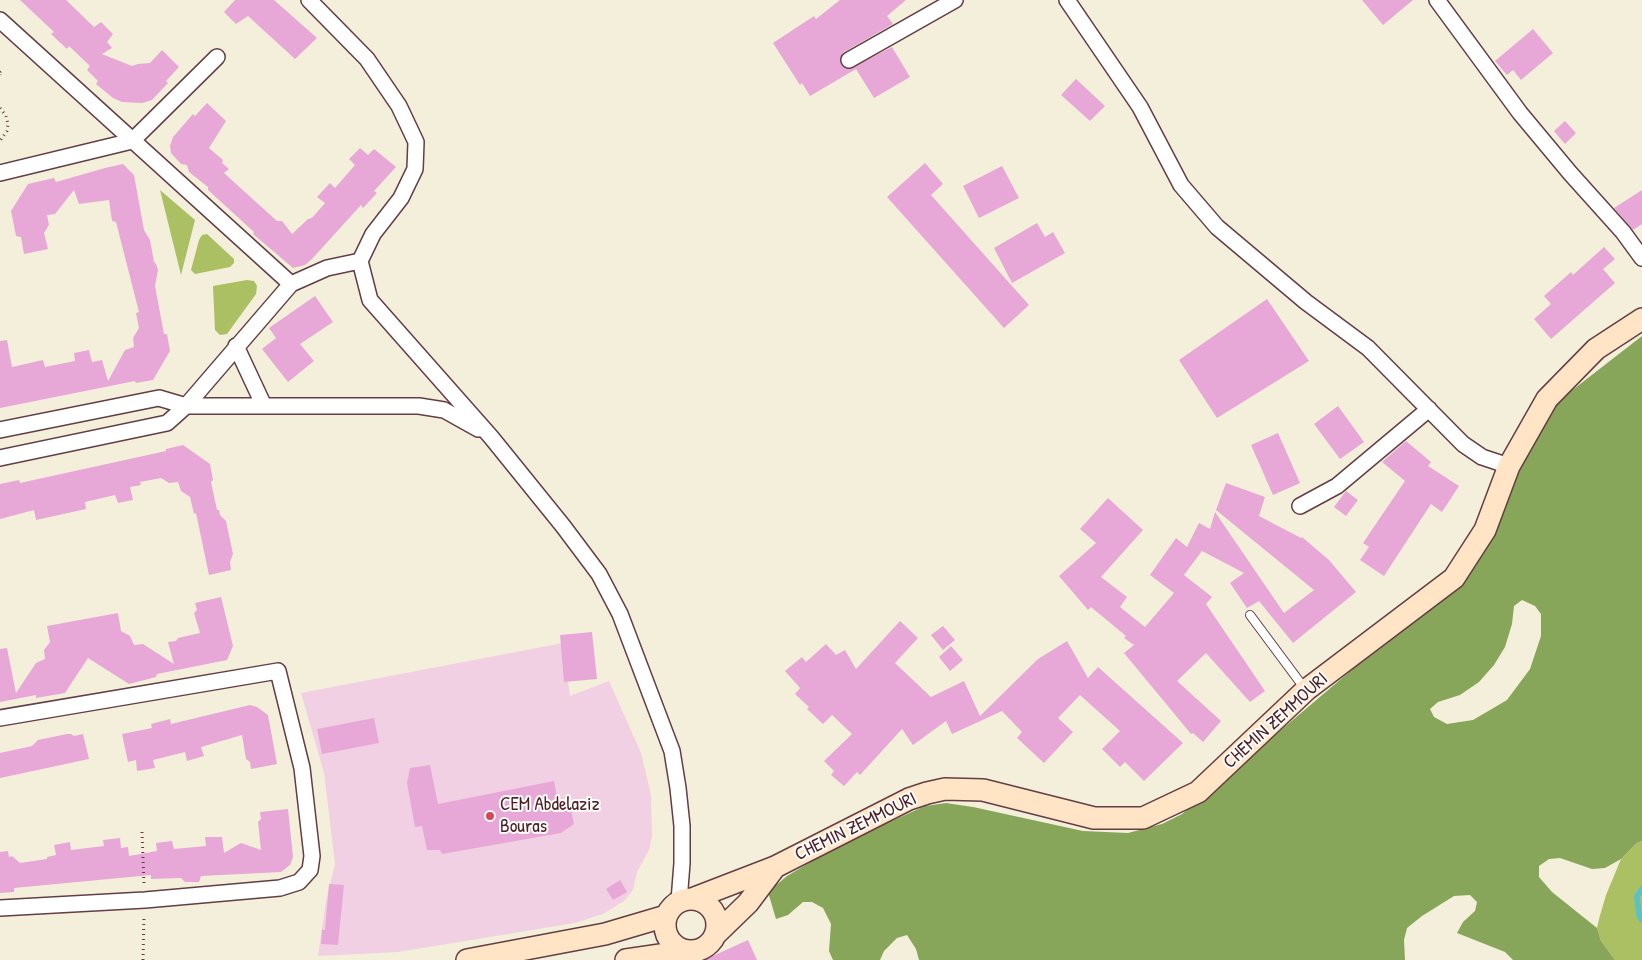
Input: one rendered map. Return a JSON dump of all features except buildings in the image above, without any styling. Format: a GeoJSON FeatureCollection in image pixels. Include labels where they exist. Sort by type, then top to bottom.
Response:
{"type":"FeatureCollection","features":[{"type":"Feature","properties":{"kind":"street"},"geometry":{"type":"LineString","coordinates":[[309,0],[367,59],[399,106],[416,142],[415,169],[401,198],[373,234],[360,261],[370,300],[491,437],[563,526],[598,574],[620,614],[672,751],[682,826],[682,864],[679,905],[665,925],[666,934],[671,943],[688,951]]}},
{"type":"Feature","properties":{"kind":"street"},"geometry":{"type":"LineString","coordinates":[[850,60],[955,0]]}},
{"type":"Feature","properties":{"kind":"street"},"geometry":{"type":"LineString","coordinates":[[1067,0],[1140,107],[1181,185],[1217,227],[1306,302],[1368,348],[1463,444],[1482,457],[1509,466]]}},
{"type":"Feature","properties":{"kind":"street"},"geometry":{"type":"LineString","coordinates":[[1437,0],[1520,113],[1623,232],[1642,258]]}},
{"type":"Feature","properties":{"kind":"street"},"geometry":{"type":"LineString","coordinates":[[0,20],[290,284]]}},
{"type":"Feature","properties":{"kind":"street"},"geometry":{"type":"LineString","coordinates":[[0,173],[132,141],[216,58]]}},
{"type":"Feature","properties":{"kind":"street"},"geometry":{"type":"LineString","coordinates":[[0,458],[167,424],[186,406],[290,284],[327,268],[360,261]]}},
{"type":"Feature","properties":{"kind":"street","name":"CHEMIN ZEMMOURI"},"geometry":{"type":"LineString","coordinates":[[467,960],[624,929],[775,867],[909,798],[945,789],[983,790],[1094,818],[1143,818],[1198,792],[1306,690],[1454,578],[1485,530],[1509,466],[1547,398],[1596,349],[1642,319]]}},
{"type":"Feature","properties":{"kind":"street"},"geometry":{"type":"LineString","coordinates":[[236,346],[264,406]]}},
{"type":"Feature","properties":{"kind":"street"},"geometry":{"type":"LineString","coordinates":[[0,430],[159,398],[186,406],[418,406],[444,410],[491,437]]}},
{"type":"Feature","properties":{"kind":"street"},"geometry":{"type":"LineString","coordinates":[[1300,506],[1337,486],[1429,408]]}},
{"type":"Feature","properties":{"kind":"street"},"geometry":{"type":"LineString","coordinates":[[0,718],[278,671],[302,768],[312,856],[310,870],[299,882],[280,888],[145,900],[0,908]]}},
{"type":"Feature","properties":{"kind":"street","name":"CHEMIN ZEMMOURI"},"geometry":{"type":"LineString","coordinates":[[715,935],[748,903],[775,867]]}},
{"type":"Feature","properties":{"kind":"street"},"geometry":{"type":"LineString","coordinates":[[626,960],[696,951],[704,948],[711,942],[717,925],[716,915],[713,911],[702,901],[679,905]]}},
{"type":"Feature","properties":{"kind":"lane"},"geometry":{"type":"LineString","coordinates":[[1250,615],[1306,690]]}},
{"type":"Feature","properties":{"kind":"path"},"geometry":{"type":"LineString","coordinates":[[0,108],[6,116],[8,124],[0,141]]}},
{"type":"Feature","properties":{"kind":"shaded area","name":"CEM Abdelaziz Bouras"},"geometry":{"type":"Polygon","coordinates":[[[563,643],[570,696],[609,681],[641,753],[651,795],[652,837],[649,850],[637,872],[633,890],[624,901],[603,914],[575,923],[398,952],[318,956],[326,901],[335,864],[324,773],[301,693],[563,643]]]}},
{"type":"Feature","properties":{"kind":"green space"},"geometry":{"type":"Polygon","coordinates":[[[160,190],[195,220],[181,275],[160,190]]]}},
{"type":"Feature","properties":{"kind":"green space"},"geometry":{"type":"Polygon","coordinates":[[[207,234],[234,259],[234,263],[230,267],[195,274],[191,270],[199,240],[202,235],[207,234]]]}},
{"type":"Feature","properties":{"kind":"green space"},"geometry":{"type":"Polygon","coordinates":[[[247,280],[254,281],[257,286],[256,294],[227,334],[220,335],[215,330],[213,286],[247,280]]]}},
{"type":"Feature","properties":{"kind":"green space"},"geometry":{"type":"Polygon","coordinates":[[[1642,336],[1642,841],[1637,843],[1621,859],[1605,868],[1592,869],[1560,858],[1549,859],[1539,866],[1539,877],[1552,892],[1597,928],[1601,941],[1615,960],[1513,960],[1505,952],[1457,933],[1463,922],[1475,911],[1477,902],[1470,895],[1454,896],[1407,928],[1404,940],[1405,960],[919,960],[916,949],[907,935],[897,938],[884,951],[880,960],[833,960],[829,951],[831,924],[823,908],[812,902],[803,902],[788,915],[776,919],[768,892],[787,876],[843,843],[925,806],[946,803],[1083,831],[1128,833],[1162,824],[1182,814],[1387,640],[1427,612],[1464,576],[1543,415],[1642,336]],[[1522,600],[1514,606],[1512,624],[1505,647],[1494,665],[1479,682],[1460,695],[1438,702],[1430,709],[1434,717],[1447,724],[1473,720],[1507,700],[1530,669],[1541,636],[1541,614],[1535,606],[1522,600]]]}},
{"type":"Feature","properties":{"kind":"green space"},"geometry":{"type":"Polygon","coordinates":[[[1642,841],[1642,960],[1615,960],[1601,941],[1597,928],[1599,919],[1606,895],[1621,859],[1637,843],[1642,841]]]}},
{"type":"Feature","properties":{"kind":"waterway"},"geometry":{"type":"LineString","coordinates":[[1642,889],[1637,896],[1639,915],[1642,920]]}},
{"type":"Feature","properties":{"kind":"place","name":"CEM Abdelaziz Bouras"},"geometry":{"type":"Point","coordinates":[490,816]}}]}
